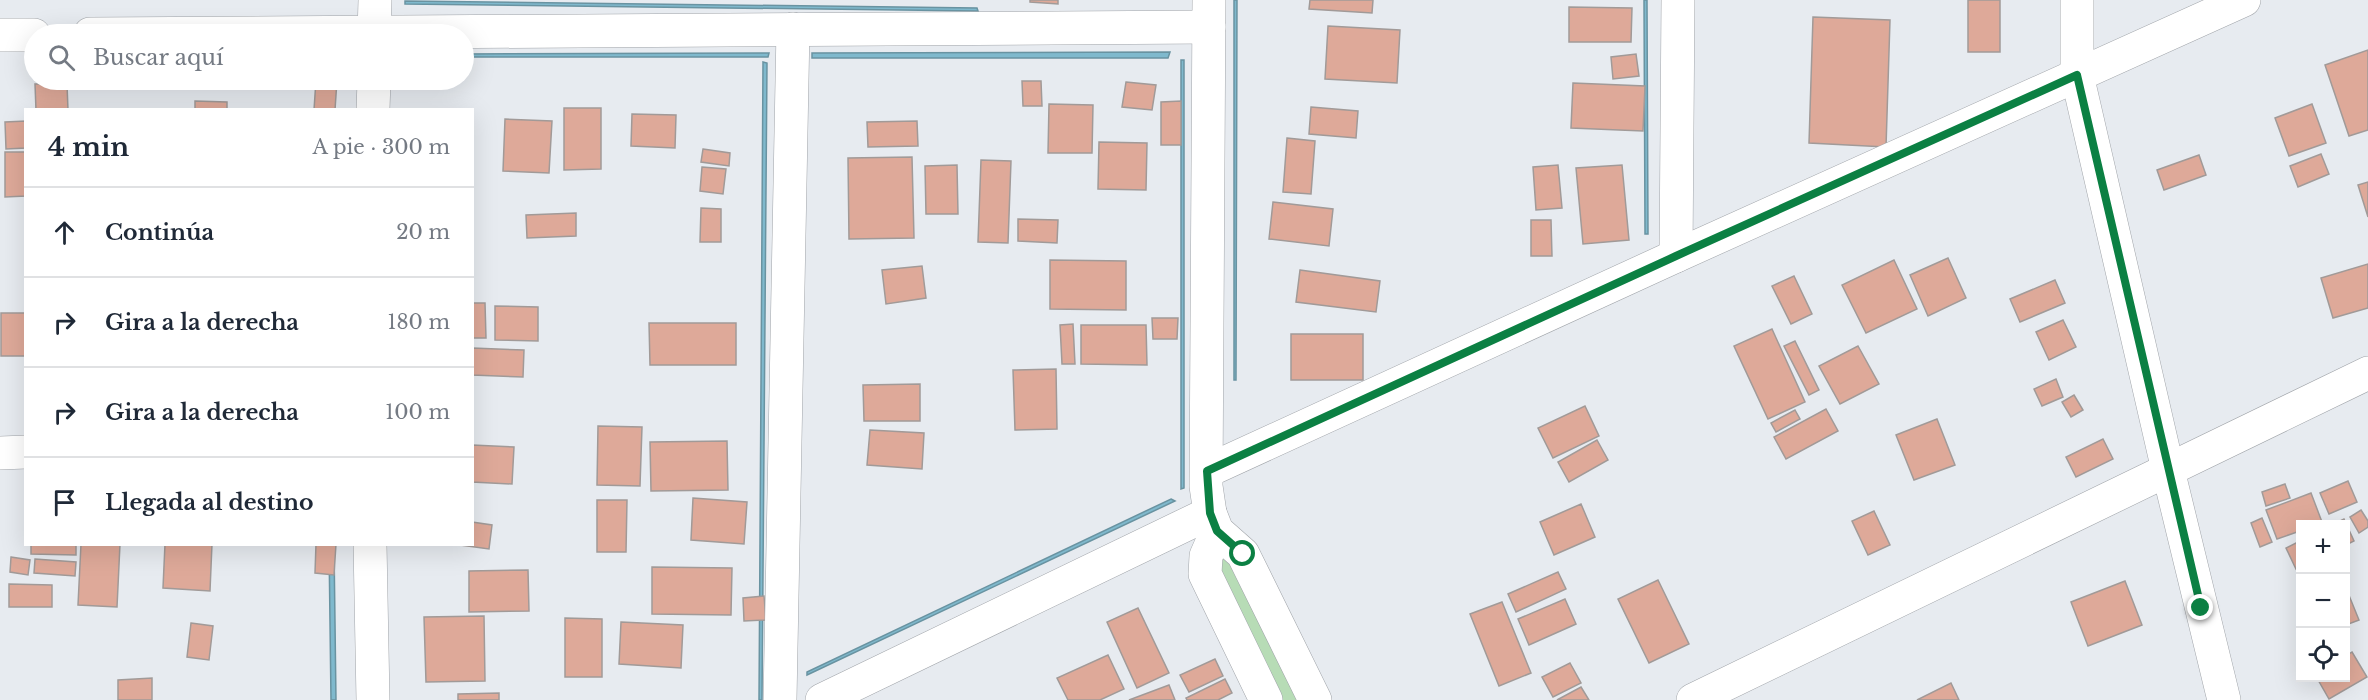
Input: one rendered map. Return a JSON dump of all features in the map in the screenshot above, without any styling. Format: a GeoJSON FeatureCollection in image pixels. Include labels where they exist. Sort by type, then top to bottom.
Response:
{"type":"FeatureCollection","features":[{"type":"Feature","properties":{"kind":"street"},"geometry":{"type":"LineString","coordinates":[[374,24],[375,0]]}},
{"type":"Feature","properties":{"kind":"street"},"geometry":{"type":"LineString","coordinates":[[1676,256],[1678,0]]}},
{"type":"Feature","properties":{"kind":"street"},"geometry":{"type":"LineString","coordinates":[[2077,0],[2077,75],[2168,470],[2224,700]]}},
{"type":"Feature","properties":{"kind":"street"},"geometry":{"type":"LineString","coordinates":[[1207,471],[1676,256],[2244,0]]}},
{"type":"Feature","properties":{"kind":"street"},"geometry":{"type":"LineString","coordinates":[[474,33],[793,30],[1209,14],[1207,471],[1214,522],[1206,556],[1205,574],[1266,700]]}},
{"type":"Feature","properties":{"kind":"street"},"geometry":{"type":"LineString","coordinates":[[780,700],[793,30]]}},
{"type":"Feature","properties":{"kind":"street"},"geometry":{"type":"LineString","coordinates":[[0,35],[24,35]]}},
{"type":"Feature","properties":{"kind":"street"},"geometry":{"type":"LineString","coordinates":[[373,108],[374,90]]}},
{"type":"Feature","properties":{"kind":"street"},"geometry":{"type":"LineString","coordinates":[[1693,700],[2368,373]]}},
{"type":"Feature","properties":{"kind":"street"},"geometry":{"type":"LineString","coordinates":[[0,453],[24,452]]}},
{"type":"Feature","properties":{"kind":"street"},"geometry":{"type":"LineString","coordinates":[[822,700],[1214,522]]}},
{"type":"Feature","properties":{"kind":"street"},"geometry":{"type":"LineString","coordinates":[[1214,522],[1243,554],[1315,700]]}},
{"type":"Feature","properties":{"kind":"street"},"geometry":{"type":"LineString","coordinates":[[370,546],[373,700]]}},
{"type":"Feature","properties":{"kind":"green space"},"geometry":{"type":"Polygon","coordinates":[[[1231,556],[1301,700],[1281,700],[1216,562],[1217,558],[1231,556]]]}},
{"type":"Feature","properties":{"kind":"water"},"geometry":{"type":"Polygon","coordinates":[[[1234,0],[1237,0],[1236,380],[1234,380],[1234,0]]]}},
{"type":"Feature","properties":{"kind":"water"},"geometry":{"type":"Polygon","coordinates":[[[1644,0],[1647,0],[1648,234],[1645,234],[1644,0]]]}},
{"type":"Feature","properties":{"kind":"water"},"geometry":{"type":"Polygon","coordinates":[[[405,1],[977,8],[978,11],[405,4],[405,1]]]}},
{"type":"Feature","properties":{"kind":"water"},"geometry":{"type":"Polygon","coordinates":[[[1170,52],[1168,58],[812,58],[812,53],[1170,52]]]}},
{"type":"Feature","properties":{"kind":"water"},"geometry":{"type":"Polygon","coordinates":[[[769,53],[768,57],[474,57],[474,54],[769,53]]]}},
{"type":"Feature","properties":{"kind":"water"},"geometry":{"type":"Polygon","coordinates":[[[1181,60],[1184,60],[1184,488],[1181,489],[1181,60]]]}},
{"type":"Feature","properties":{"kind":"water"},"geometry":{"type":"Polygon","coordinates":[[[763,62],[767,63],[762,700],[759,700],[763,62]]]}},
{"type":"Feature","properties":{"kind":"water"},"geometry":{"type":"Polygon","coordinates":[[[1171,499],[1175,501],[807,675],[807,672],[1171,499]]]}},
{"type":"Feature","properties":{"kind":"water"},"geometry":{"type":"Polygon","coordinates":[[[329,546],[334,546],[336,700],[331,700],[329,546]]]}},
{"type":"Feature","properties":{"kind":"building"},"geometry":{"type":"Polygon","coordinates":[[[1030,0],[1058,0],[1058,4],[1030,2],[1030,0]]]}},
{"type":"Feature","properties":{"kind":"building"},"geometry":{"type":"Polygon","coordinates":[[[1310,0],[1373,0],[1372,13],[1309,9],[1310,0]]]}},
{"type":"Feature","properties":{"kind":"building"},"geometry":{"type":"Polygon","coordinates":[[[1968,0],[2000,0],[2000,52],[1968,52],[1968,0]]]}},
{"type":"Feature","properties":{"kind":"building"},"geometry":{"type":"Polygon","coordinates":[[[1569,7],[1632,8],[1631,42],[1569,42],[1569,7]]]}},
{"type":"Feature","properties":{"kind":"building"},"geometry":{"type":"Polygon","coordinates":[[[1813,17],[1890,20],[1886,147],[1809,143],[1813,17]]]}},
{"type":"Feature","properties":{"kind":"building"},"geometry":{"type":"Polygon","coordinates":[[[1328,26],[1400,30],[1397,83],[1325,79],[1328,26]]]}},
{"type":"Feature","properties":{"kind":"building"},"geometry":{"type":"Polygon","coordinates":[[[2368,50],[2368,130],[2349,136],[2325,65],[2368,50]]]}},
{"type":"Feature","properties":{"kind":"building"},"geometry":{"type":"Polygon","coordinates":[[[1636,54],[1639,76],[1613,79],[1611,57],[1636,54]]]}},
{"type":"Feature","properties":{"kind":"building"},"geometry":{"type":"Polygon","coordinates":[[[1022,81],[1041,81],[1042,106],[1023,106],[1022,81]]]}},
{"type":"Feature","properties":{"kind":"building"},"geometry":{"type":"Polygon","coordinates":[[[1126,82],[1156,85],[1152,110],[1122,107],[1126,82]]]}},
{"type":"Feature","properties":{"kind":"building"},"geometry":{"type":"Polygon","coordinates":[[[1573,83],[1645,86],[1643,131],[1571,128],[1573,83]]]}},
{"type":"Feature","properties":{"kind":"building"},"geometry":{"type":"Polygon","coordinates":[[[35,90],[67,90],[68,108],[36,108],[35,90]]]}},
{"type":"Feature","properties":{"kind":"building"},"geometry":{"type":"Polygon","coordinates":[[[315,90],[336,90],[335,108],[314,108],[315,90]]]}},
{"type":"Feature","properties":{"kind":"building"},"geometry":{"type":"Polygon","coordinates":[[[195,101],[227,102],[227,108],[195,108],[195,101]]]}},
{"type":"Feature","properties":{"kind":"building"},"geometry":{"type":"Polygon","coordinates":[[[1181,101],[1181,145],[1161,145],[1161,102],[1181,101]]]}},
{"type":"Feature","properties":{"kind":"building"},"geometry":{"type":"Polygon","coordinates":[[[1049,104],[1093,105],[1092,153],[1048,153],[1049,104]]]}},
{"type":"Feature","properties":{"kind":"building"},"geometry":{"type":"Polygon","coordinates":[[[2312,104],[2326,143],[2289,156],[2275,118],[2312,104]]]}},
{"type":"Feature","properties":{"kind":"building"},"geometry":{"type":"Polygon","coordinates":[[[1311,107],[1358,111],[1356,138],[1309,134],[1311,107]]]}},
{"type":"Feature","properties":{"kind":"building"},"geometry":{"type":"Polygon","coordinates":[[[564,108],[601,108],[601,169],[564,170],[564,108]]]}},
{"type":"Feature","properties":{"kind":"building"},"geometry":{"type":"Polygon","coordinates":[[[632,114],[676,115],[675,148],[631,146],[632,114]]]}},
{"type":"Feature","properties":{"kind":"building"},"geometry":{"type":"Polygon","coordinates":[[[505,119],[552,121],[549,173],[503,171],[505,119]]]}},
{"type":"Feature","properties":{"kind":"building"},"geometry":{"type":"Polygon","coordinates":[[[24,121],[24,148],[6,149],[5,122],[24,121]]]}},
{"type":"Feature","properties":{"kind":"building"},"geometry":{"type":"Polygon","coordinates":[[[917,121],[918,146],[868,147],[867,122],[917,121]]]}},
{"type":"Feature","properties":{"kind":"building"},"geometry":{"type":"Polygon","coordinates":[[[1287,138],[1315,141],[1311,194],[1283,192],[1287,138]]]}},
{"type":"Feature","properties":{"kind":"building"},"geometry":{"type":"Polygon","coordinates":[[[1099,142],[1147,143],[1146,190],[1098,189],[1099,142]]]}},
{"type":"Feature","properties":{"kind":"building"},"geometry":{"type":"Polygon","coordinates":[[[703,149],[730,153],[729,166],[701,162],[703,149]]]}},
{"type":"Feature","properties":{"kind":"building"},"geometry":{"type":"Polygon","coordinates":[[[5,152],[24,152],[24,196],[5,197],[5,152]]]}},
{"type":"Feature","properties":{"kind":"building"},"geometry":{"type":"Polygon","coordinates":[[[2321,154],[2329,174],[2298,187],[2290,166],[2321,154]]]}},
{"type":"Feature","properties":{"kind":"building"},"geometry":{"type":"Polygon","coordinates":[[[2199,155],[2206,175],[2164,190],[2157,170],[2199,155]]]}},
{"type":"Feature","properties":{"kind":"building"},"geometry":{"type":"Polygon","coordinates":[[[912,157],[914,238],[849,239],[848,158],[912,157]]]}},
{"type":"Feature","properties":{"kind":"building"},"geometry":{"type":"Polygon","coordinates":[[[981,160],[1011,161],[1008,243],[978,242],[981,160]]]}},
{"type":"Feature","properties":{"kind":"building"},"geometry":{"type":"Polygon","coordinates":[[[957,165],[958,214],[926,214],[925,166],[957,165]]]}},
{"type":"Feature","properties":{"kind":"building"},"geometry":{"type":"Polygon","coordinates":[[[1558,165],[1562,208],[1536,210],[1533,167],[1558,165]]]}},
{"type":"Feature","properties":{"kind":"building"},"geometry":{"type":"Polygon","coordinates":[[[1622,165],[1629,240],[1583,244],[1576,168],[1622,165]]]}},
{"type":"Feature","properties":{"kind":"building"},"geometry":{"type":"Polygon","coordinates":[[[702,167],[726,169],[723,194],[700,191],[702,167]]]}},
{"type":"Feature","properties":{"kind":"building"},"geometry":{"type":"Polygon","coordinates":[[[2368,182],[2368,217],[2358,185],[2368,182]]]}},
{"type":"Feature","properties":{"kind":"building"},"geometry":{"type":"Polygon","coordinates":[[[1273,202],[1333,209],[1329,246],[1269,239],[1273,202]]]}},
{"type":"Feature","properties":{"kind":"building"},"geometry":{"type":"Polygon","coordinates":[[[701,208],[721,209],[721,242],[700,242],[701,208]]]}},
{"type":"Feature","properties":{"kind":"building"},"geometry":{"type":"Polygon","coordinates":[[[576,213],[576,236],[527,238],[526,215],[576,213]]]}},
{"type":"Feature","properties":{"kind":"building"},"geometry":{"type":"Polygon","coordinates":[[[1018,219],[1058,220],[1057,243],[1018,241],[1018,219]]]}},
{"type":"Feature","properties":{"kind":"building"},"geometry":{"type":"Polygon","coordinates":[[[1531,220],[1551,220],[1552,256],[1531,256],[1531,220]]]}},
{"type":"Feature","properties":{"kind":"building"},"geometry":{"type":"Polygon","coordinates":[[[1948,258],[1966,298],[1928,316],[1910,275],[1948,258]]]}},
{"type":"Feature","properties":{"kind":"building"},"geometry":{"type":"Polygon","coordinates":[[[1050,260],[1126,261],[1126,310],[1050,309],[1050,260]]]}},
{"type":"Feature","properties":{"kind":"building"},"geometry":{"type":"Polygon","coordinates":[[[1894,260],[1917,309],[1866,333],[1842,285],[1894,260]]]}},
{"type":"Feature","properties":{"kind":"building"},"geometry":{"type":"Polygon","coordinates":[[[2368,264],[2368,308],[2333,318],[2321,278],[2368,264]]]}},
{"type":"Feature","properties":{"kind":"building"},"geometry":{"type":"Polygon","coordinates":[[[922,266],[926,298],[886,304],[882,270],[922,266]]]}},
{"type":"Feature","properties":{"kind":"building"},"geometry":{"type":"Polygon","coordinates":[[[1300,270],[1380,281],[1376,312],[1296,302],[1300,270]]]}},
{"type":"Feature","properties":{"kind":"building"},"geometry":{"type":"Polygon","coordinates":[[[1794,276],[1812,314],[1791,324],[1772,286],[1794,276]]]}},
{"type":"Feature","properties":{"kind":"building"},"geometry":{"type":"Polygon","coordinates":[[[2055,280],[2065,303],[2020,322],[2010,299],[2055,280]]]}},
{"type":"Feature","properties":{"kind":"building"},"geometry":{"type":"Polygon","coordinates":[[[474,303],[485,303],[486,338],[474,338],[474,303]]]}},
{"type":"Feature","properties":{"kind":"building"},"geometry":{"type":"Polygon","coordinates":[[[495,306],[538,307],[538,341],[495,340],[495,306]]]}},
{"type":"Feature","properties":{"kind":"building"},"geometry":{"type":"Polygon","coordinates":[[[1,313],[24,313],[24,356],[1,356],[1,313]]]}},
{"type":"Feature","properties":{"kind":"building"},"geometry":{"type":"Polygon","coordinates":[[[1152,318],[1178,318],[1177,339],[1153,339],[1152,318]]]}},
{"type":"Feature","properties":{"kind":"building"},"geometry":{"type":"Polygon","coordinates":[[[2063,320],[2076,347],[2049,360],[2036,332],[2063,320]]]}},
{"type":"Feature","properties":{"kind":"building"},"geometry":{"type":"Polygon","coordinates":[[[649,323],[736,323],[736,365],[650,365],[649,323]]]}},
{"type":"Feature","properties":{"kind":"building"},"geometry":{"type":"Polygon","coordinates":[[[1073,324],[1075,364],[1062,364],[1060,325],[1073,324]]]}},
{"type":"Feature","properties":{"kind":"building"},"geometry":{"type":"Polygon","coordinates":[[[1081,325],[1146,325],[1147,365],[1081,364],[1081,325]]]}},
{"type":"Feature","properties":{"kind":"building"},"geometry":{"type":"Polygon","coordinates":[[[1772,329],[1805,402],[1768,419],[1734,346],[1772,329]]]}},
{"type":"Feature","properties":{"kind":"building"},"geometry":{"type":"Polygon","coordinates":[[[1291,334],[1363,334],[1363,380],[1291,380],[1291,334]]]}},
{"type":"Feature","properties":{"kind":"building"},"geometry":{"type":"Polygon","coordinates":[[[1795,341],[1819,390],[1809,395],[1784,346],[1795,341]]]}},
{"type":"Feature","properties":{"kind":"building"},"geometry":{"type":"Polygon","coordinates":[[[1858,346],[1879,384],[1840,404],[1819,366],[1858,346]]]}},
{"type":"Feature","properties":{"kind":"building"},"geometry":{"type":"Polygon","coordinates":[[[474,348],[524,350],[523,377],[474,375],[474,348]]]}},
{"type":"Feature","properties":{"kind":"building"},"geometry":{"type":"Polygon","coordinates":[[[1056,369],[1057,429],[1015,430],[1013,370],[1056,369]]]}},
{"type":"Feature","properties":{"kind":"building"},"geometry":{"type":"Polygon","coordinates":[[[2056,379],[2063,397],[2042,406],[2034,389],[2056,379]]]}},
{"type":"Feature","properties":{"kind":"building"},"geometry":{"type":"Polygon","coordinates":[[[920,384],[920,421],[864,421],[863,385],[920,384]]]}},
{"type":"Feature","properties":{"kind":"building"},"geometry":{"type":"Polygon","coordinates":[[[2074,395],[2083,410],[2071,417],[2062,402],[2074,395]]]}},
{"type":"Feature","properties":{"kind":"building"},"geometry":{"type":"Polygon","coordinates":[[[1585,406],[1599,436],[1553,458],[1538,428],[1585,406]]]}},
{"type":"Feature","properties":{"kind":"building"},"geometry":{"type":"Polygon","coordinates":[[[1826,409],[1838,431],[1786,459],[1774,437],[1826,409]]]}},
{"type":"Feature","properties":{"kind":"building"},"geometry":{"type":"Polygon","coordinates":[[[1795,410],[1800,419],[1776,432],[1771,423],[1795,410]]]}},
{"type":"Feature","properties":{"kind":"building"},"geometry":{"type":"Polygon","coordinates":[[[1937,419],[1955,465],[1914,480],[1896,435],[1937,419]]]}},
{"type":"Feature","properties":{"kind":"building"},"geometry":{"type":"Polygon","coordinates":[[[598,426],[642,427],[640,486],[597,485],[598,426]]]}},
{"type":"Feature","properties":{"kind":"building"},"geometry":{"type":"Polygon","coordinates":[[[870,430],[924,433],[922,469],[867,465],[870,430]]]}},
{"type":"Feature","properties":{"kind":"building"},"geometry":{"type":"Polygon","coordinates":[[[2103,439],[2113,459],[2076,477],[2066,457],[2103,439]]]}},
{"type":"Feature","properties":{"kind":"building"},"geometry":{"type":"Polygon","coordinates":[[[1597,440],[1608,460],[1569,482],[1558,462],[1597,440]]]}},
{"type":"Feature","properties":{"kind":"building"},"geometry":{"type":"Polygon","coordinates":[[[727,441],[728,490],[651,491],[650,442],[727,441]]]}},
{"type":"Feature","properties":{"kind":"building"},"geometry":{"type":"Polygon","coordinates":[[[474,445],[514,447],[512,484],[474,482],[474,445]]]}},
{"type":"Feature","properties":{"kind":"building"},"geometry":{"type":"Polygon","coordinates":[[[2348,481],[2357,502],[2329,514],[2320,493],[2348,481]]]}},
{"type":"Feature","properties":{"kind":"building"},"geometry":{"type":"Polygon","coordinates":[[[2285,484],[2290,498],[2266,506],[2262,492],[2285,484]]]}},
{"type":"Feature","properties":{"kind":"building"},"geometry":{"type":"Polygon","coordinates":[[[2311,493],[2321,520],[2296,520],[2296,532],[2277,539],[2266,510],[2311,493]]]}},
{"type":"Feature","properties":{"kind":"building"},"geometry":{"type":"Polygon","coordinates":[[[693,498],[747,502],[744,544],[691,540],[693,498]]]}},
{"type":"Feature","properties":{"kind":"building"},"geometry":{"type":"Polygon","coordinates":[[[597,500],[627,500],[626,552],[597,552],[597,500]]]}},
{"type":"Feature","properties":{"kind":"building"},"geometry":{"type":"Polygon","coordinates":[[[1581,504],[1595,537],[1554,555],[1540,522],[1581,504]]]}},
{"type":"Feature","properties":{"kind":"building"},"geometry":{"type":"Polygon","coordinates":[[[2361,510],[2368,521],[2368,527],[2359,533],[2350,517],[2361,510]]]}},
{"type":"Feature","properties":{"kind":"building"},"geometry":{"type":"Polygon","coordinates":[[[1874,511],[1890,545],[1868,555],[1852,521],[1874,511]]]}},
{"type":"Feature","properties":{"kind":"building"},"geometry":{"type":"Polygon","coordinates":[[[2262,518],[2272,542],[2260,547],[2251,523],[2262,518]]]}},
{"type":"Feature","properties":{"kind":"building"},"geometry":{"type":"Polygon","coordinates":[[[474,522],[492,525],[489,549],[467,546],[474,546],[474,522]]]}},
{"type":"Feature","properties":{"kind":"building"},"geometry":{"type":"Polygon","coordinates":[[[2296,543],[2296,569],[2286,548],[2296,543]]]}},
{"type":"Feature","properties":{"kind":"building"},"geometry":{"type":"Polygon","coordinates":[[[31,546],[76,546],[76,555],[31,554],[31,546]]]}},
{"type":"Feature","properties":{"kind":"building"},"geometry":{"type":"Polygon","coordinates":[[[81,546],[120,546],[117,607],[78,605],[81,546]]]}},
{"type":"Feature","properties":{"kind":"building"},"geometry":{"type":"Polygon","coordinates":[[[165,546],[212,546],[210,591],[163,588],[165,546]]]}},
{"type":"Feature","properties":{"kind":"building"},"geometry":{"type":"Polygon","coordinates":[[[316,546],[336,546],[334,575],[315,573],[316,546]]]}},
{"type":"Feature","properties":{"kind":"building"},"geometry":{"type":"Polygon","coordinates":[[[11,557],[30,560],[28,575],[10,572],[11,557]]]}},
{"type":"Feature","properties":{"kind":"building"},"geometry":{"type":"Polygon","coordinates":[[[35,559],[76,562],[75,576],[34,573],[35,559]]]}},
{"type":"Feature","properties":{"kind":"building"},"geometry":{"type":"Polygon","coordinates":[[[652,567],[732,568],[731,615],[652,614],[652,567]]]}},
{"type":"Feature","properties":{"kind":"building"},"geometry":{"type":"Polygon","coordinates":[[[528,570],[529,611],[469,612],[469,571],[528,570]]]}},
{"type":"Feature","properties":{"kind":"building"},"geometry":{"type":"Polygon","coordinates":[[[1558,572],[1566,589],[1516,612],[1508,594],[1558,572]]]}},
{"type":"Feature","properties":{"kind":"building"},"geometry":{"type":"Polygon","coordinates":[[[1658,580],[1689,644],[1649,663],[1618,599],[1658,580]]]}},
{"type":"Feature","properties":{"kind":"building"},"geometry":{"type":"Polygon","coordinates":[[[2125,581],[2142,625],[2088,646],[2071,602],[2125,581]]]}},
{"type":"Feature","properties":{"kind":"building"},"geometry":{"type":"Polygon","coordinates":[[[9,584],[52,585],[52,607],[9,607],[9,584]]]}},
{"type":"Feature","properties":{"kind":"building"},"geometry":{"type":"Polygon","coordinates":[[[764,596],[766,620],[744,621],[743,598],[764,596]]]}},
{"type":"Feature","properties":{"kind":"building"},"geometry":{"type":"Polygon","coordinates":[[[2350,598],[2359,620],[2350,623],[2350,598]]]}},
{"type":"Feature","properties":{"kind":"building"},"geometry":{"type":"Polygon","coordinates":[[[1565,599],[1576,624],[1529,645],[1518,619],[1565,599]]]}},
{"type":"Feature","properties":{"kind":"building"},"geometry":{"type":"Polygon","coordinates":[[[1502,602],[1531,673],[1499,686],[1470,614],[1502,602]]]}},
{"type":"Feature","properties":{"kind":"building"},"geometry":{"type":"Polygon","coordinates":[[[1138,608],[1169,673],[1137,688],[1107,622],[1138,608]]]}},
{"type":"Feature","properties":{"kind":"building"},"geometry":{"type":"Polygon","coordinates":[[[484,616],[485,681],[426,682],[424,617],[484,616]]]}},
{"type":"Feature","properties":{"kind":"building"},"geometry":{"type":"Polygon","coordinates":[[[565,618],[602,619],[602,677],[565,677],[565,618]]]}},
{"type":"Feature","properties":{"kind":"building"},"geometry":{"type":"Polygon","coordinates":[[[621,622],[683,625],[681,668],[619,664],[621,622]]]}},
{"type":"Feature","properties":{"kind":"building"},"geometry":{"type":"Polygon","coordinates":[[[191,623],[213,626],[209,660],[187,657],[191,623]]]}},
{"type":"Feature","properties":{"kind":"building"},"geometry":{"type":"Polygon","coordinates":[[[2352,652],[2367,677],[2329,699],[2319,682],[2350,682],[2350,653],[2352,652]]]}},
{"type":"Feature","properties":{"kind":"building"},"geometry":{"type":"Polygon","coordinates":[[[1108,655],[1124,689],[1100,700],[1068,700],[1057,678],[1108,655]]]}},
{"type":"Feature","properties":{"kind":"building"},"geometry":{"type":"Polygon","coordinates":[[[1215,659],[1223,676],[1189,692],[1180,675],[1215,659]]]}},
{"type":"Feature","properties":{"kind":"building"},"geometry":{"type":"Polygon","coordinates":[[[1570,663],[1581,683],[1553,697],[1542,677],[1570,663]]]}},
{"type":"Feature","properties":{"kind":"building"},"geometry":{"type":"Polygon","coordinates":[[[152,678],[152,700],[118,700],[118,680],[152,678]]]}},
{"type":"Feature","properties":{"kind":"building"},"geometry":{"type":"Polygon","coordinates":[[[1225,679],[1232,693],[1218,700],[1187,700],[1186,698],[1225,679]]]}},
{"type":"Feature","properties":{"kind":"building"},"geometry":{"type":"Polygon","coordinates":[[[1951,683],[1959,700],[1917,700],[1951,683]]]}},
{"type":"Feature","properties":{"kind":"building"},"geometry":{"type":"Polygon","coordinates":[[[1169,685],[1175,700],[1129,700],[1169,685]]]}},
{"type":"Feature","properties":{"kind":"building"},"geometry":{"type":"Polygon","coordinates":[[[1581,687],[1589,700],[1557,700],[1581,687]]]}},
{"type":"Feature","properties":{"kind":"building"},"geometry":{"type":"Polygon","coordinates":[[[499,693],[499,700],[458,700],[458,694],[499,693]]]}},
{"type":"Feature","properties":{"kind":"route"},"geometry":{"type":"LineString","coordinates":[[1243,554],[1217,531],[1210,513],[1206,486],[1207,471],[2077,75],[2201,608]]}}]}
